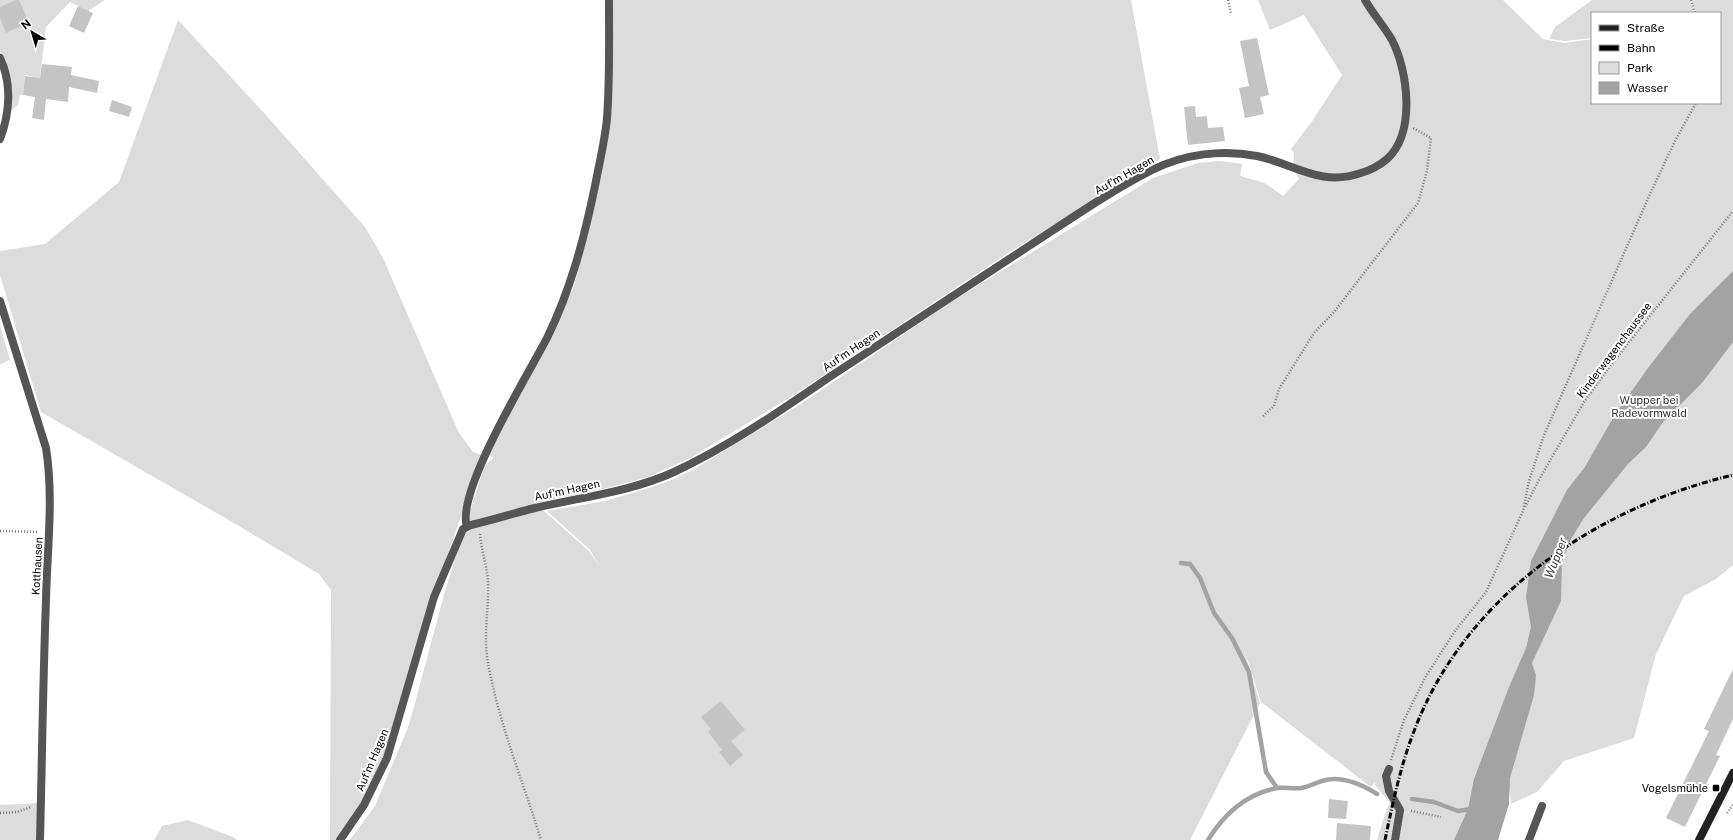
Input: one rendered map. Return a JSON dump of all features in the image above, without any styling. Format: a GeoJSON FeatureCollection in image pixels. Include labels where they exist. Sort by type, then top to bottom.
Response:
{"type":"FeatureCollection","features":[{"type":"Feature","properties":{"kind":"main road"},"geometry":{"type":"LineString","coordinates":[[1700,840],[1733,773]]}},
{"type":"Feature","properties":{"kind":"street"},"geometry":{"type":"LineString","coordinates":[[467,527],[464,519],[467,502],[486,453],[565,299],[580,254],[602,154],[607,119],[609,0]]}},
{"type":"Feature","properties":{"kind":"street","name":"Auf'm Hagen"},"geometry":{"type":"LineString","coordinates":[[340,840],[368,798],[387,758],[434,597],[460,532],[467,527],[479,523],[535,508],[604,494],[649,482],[695,462],[800,397],[1081,213],[1152,170],[1169,162],[1208,154],[1238,153],[1260,157],[1319,177],[1332,178],[1348,176],[1372,169],[1388,158],[1402,138],[1406,124],[1404,88],[1398,56],[1391,38],[1365,0]]}},
{"type":"Feature","properties":{"kind":"street"},"geometry":{"type":"LineString","coordinates":[[0,58],[6,76],[8,99],[5,125],[0,139]]}},
{"type":"Feature","properties":{"kind":"street","name":"Kotthausen"},"geometry":{"type":"LineString","coordinates":[[0,301],[46,448],[51,494],[46,594],[40,840]]}},
{"type":"Feature","properties":{"kind":"street"},"geometry":{"type":"LineString","coordinates":[[1388,769],[1386,776],[1389,791],[1400,810],[1396,840]]}},
{"type":"Feature","properties":{"kind":"street"},"geometry":{"type":"LineString","coordinates":[[1529,840],[1542,806]]}},
{"type":"Feature","properties":{"kind":"path"},"geometry":{"type":"LineString","coordinates":[[1228,0],[1232,14]]}},
{"type":"Feature","properties":{"kind":"path"},"geometry":{"type":"LineString","coordinates":[[1691,0],[1695,12]]}},
{"type":"Feature","properties":{"kind":"path"},"geometry":{"type":"LineString","coordinates":[[1388,769],[1404,720],[1426,676],[1455,631],[1486,592],[1523,511],[1529,481],[1544,435],[1650,194],[1675,141],[1695,104]]}},
{"type":"Feature","properties":{"kind":"path"},"geometry":{"type":"LineString","coordinates":[[1263,416],[1274,406],[1279,389],[1314,333],[1334,312],[1418,203],[1428,171],[1431,138],[1406,124]]}},
{"type":"Feature","properties":{"kind":"path","name":"Kinderwagenchaussee"},"geometry":{"type":"LineString","coordinates":[[1523,511],[1540,476],[1584,402],[1611,365],[1733,211]]}},
{"type":"Feature","properties":{"kind":"path"},"geometry":{"type":"LineString","coordinates":[[479,523],[488,582],[485,630],[488,663],[502,724],[520,772],[541,840]]}},
{"type":"Feature","properties":{"kind":"path"},"geometry":{"type":"LineString","coordinates":[[0,531],[50,532]]}},
{"type":"Feature","properties":{"kind":"path"},"geometry":{"type":"LineString","coordinates":[[0,813],[17,812],[41,803]]}},
{"type":"Feature","properties":{"kind":"path"},"geometry":{"type":"LineString","coordinates":[[1410,811],[1441,817]]}},
{"type":"Feature","properties":{"kind":"green space"},"geometry":{"type":"Polygon","coordinates":[[[0,0],[105,0],[88,11],[70,2],[46,27],[40,78],[25,75],[23,95],[20,95],[18,105],[12,110],[7,70],[0,51],[0,0]]]}},
{"type":"Feature","properties":{"kind":"green space","name":"Wupper bei Radevormwald"},"geometry":{"type":"Polygon","coordinates":[[[610,0],[1131,0],[1160,159],[1008,253],[797,393],[692,457],[648,477],[603,489],[535,503],[589,551],[600,567],[590,550],[547,511],[605,501],[674,479],[698,467],[804,402],[951,302],[1153,178],[1198,163],[1219,161],[1242,164],[1240,176],[1265,183],[1283,196],[1299,179],[1293,168],[1294,153],[1291,149],[1313,120],[1342,75],[1304,15],[1270,30],[1258,0],[1360,0],[1382,30],[1369,0],[1503,0],[1543,39],[1564,43],[1591,39],[1591,104],[1721,104],[1721,12],[1696,12],[1692,0],[1733,0],[1733,565],[1716,579],[1684,596],[1656,654],[1634,738],[1564,761],[1537,792],[1511,804],[1510,790],[1498,840],[1377,840],[1390,803],[1375,785],[1375,782],[1371,787],[1261,702],[1241,640],[1260,703],[1190,840],[350,840],[375,806],[409,725],[445,591],[484,467],[494,457],[488,455],[541,354],[574,286],[589,229],[605,139],[610,0]]]}},
{"type":"Feature","properties":{"kind":"green space"},"geometry":{"type":"Polygon","coordinates":[[[1592,0],[1690,0],[1694,12],[1591,12],[1591,38],[1565,41],[1549,39],[1555,27],[1592,0]]]}},
{"type":"Feature","properties":{"kind":"green space"},"geometry":{"type":"Polygon","coordinates":[[[178,20],[265,114],[365,227],[383,258],[459,433],[473,452],[482,455],[433,597],[378,776],[339,840],[330,840],[331,590],[319,574],[41,412],[0,275],[0,251],[45,244],[119,182],[178,20]]]}},
{"type":"Feature","properties":{"kind":"green space"},"geometry":{"type":"Polygon","coordinates":[[[0,325],[10,360],[0,364],[0,325]]]}},
{"type":"Feature","properties":{"kind":"green space"},"geometry":{"type":"Polygon","coordinates":[[[41,803],[38,840],[0,840],[0,805],[41,803]]]}},
{"type":"Feature","properties":{"kind":"green space"},"geometry":{"type":"Polygon","coordinates":[[[188,820],[233,837],[237,840],[154,840],[162,826],[188,820]]]}},
{"type":"Feature","properties":{"kind":"water","name":"Wupper"},"geometry":{"type":"Polygon","coordinates":[[[1733,271],[1733,342],[1702,383],[1663,422],[1646,447],[1628,464],[1584,518],[1571,539],[1562,561],[1561,601],[1532,663],[1536,675],[1534,695],[1510,778],[1509,804],[1498,840],[1454,840],[1468,809],[1474,779],[1509,687],[1526,648],[1531,627],[1526,597],[1531,561],[1567,490],[1585,467],[1614,416],[1648,368],[1690,314],[1733,271]]]}},
{"type":"Feature","properties":{"kind":"building"},"geometry":{"type":"Polygon","coordinates":[[[19,0],[29,22],[6,33],[0,18],[0,7],[19,0]]]}},
{"type":"Feature","properties":{"kind":"building"},"geometry":{"type":"Polygon","coordinates":[[[78,6],[93,13],[84,33],[69,26],[78,6]]]}},
{"type":"Feature","properties":{"kind":"building"},"geometry":{"type":"Polygon","coordinates":[[[1257,38],[1269,95],[1260,97],[1264,114],[1245,118],[1239,88],[1249,86],[1240,41],[1257,38]]]}},
{"type":"Feature","properties":{"kind":"building"},"geometry":{"type":"Polygon","coordinates":[[[42,64],[72,67],[71,75],[99,81],[97,93],[69,87],[68,102],[46,99],[44,120],[32,118],[35,97],[23,95],[25,76],[40,78],[42,64]]]}},
{"type":"Feature","properties":{"kind":"building"},"geometry":{"type":"Polygon","coordinates":[[[112,100],[132,107],[129,117],[109,111],[112,100]]]}},
{"type":"Feature","properties":{"kind":"building"},"geometry":{"type":"Polygon","coordinates":[[[1195,106],[1196,117],[1207,116],[1208,128],[1223,127],[1225,141],[1188,145],[1184,107],[1195,106]]]}},
{"type":"Feature","properties":{"kind":"building"},"geometry":{"type":"Polygon","coordinates":[[[1733,669],[1733,719],[1716,755],[1720,756],[1685,827],[1666,818],[1709,731],[1704,729],[1733,669]]]}},
{"type":"Feature","properties":{"kind":"building"},"geometry":{"type":"Polygon","coordinates":[[[721,701],[745,730],[731,741],[743,755],[730,766],[719,752],[722,750],[708,732],[711,729],[701,717],[721,701]]]}},
{"type":"Feature","properties":{"kind":"building"},"geometry":{"type":"Polygon","coordinates":[[[1329,799],[1348,801],[1346,819],[1328,818],[1329,799]]]}},
{"type":"Feature","properties":{"kind":"building"},"geometry":{"type":"Polygon","coordinates":[[[1337,823],[1371,826],[1370,840],[1336,840],[1337,823]]]}},
{"type":"Feature","properties":{"kind":"waterway"},"geometry":{"type":"LineString","coordinates":[[1181,563],[1190,564],[1200,578],[1214,613],[1232,638],[1249,672],[1266,772],[1277,788]]}},
{"type":"Feature","properties":{"kind":"waterway"},"geometry":{"type":"LineString","coordinates":[[1208,840],[1221,822],[1237,806],[1255,795],[1277,788],[1301,788],[1329,779],[1336,779],[1358,784],[1377,794]]}},
{"type":"Feature","properties":{"kind":"waterway"},"geometry":{"type":"LineString","coordinates":[[1412,799],[1434,802],[1458,811],[1472,809]]}},
{"type":"Feature","properties":{"kind":"railway"},"geometry":{"type":"LineString","coordinates":[[1385,840],[1394,797],[1406,754],[1416,726],[1439,679],[1468,636],[1504,597],[1543,563],[1587,534],[1634,509],[1683,490],[1733,475]]}},
{"type":"Feature","properties":{"kind":"place","name":"Vogelsmühle"},"geometry":{"type":"Point","coordinates":[1716,788]}}]}
